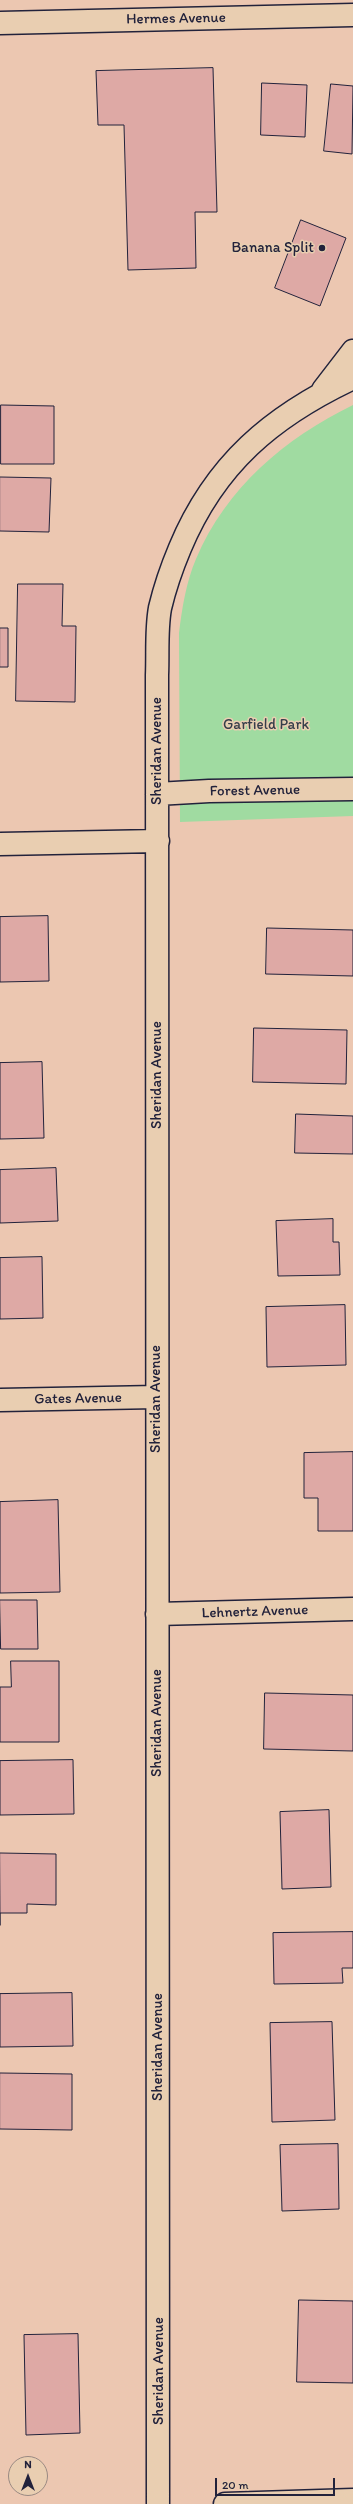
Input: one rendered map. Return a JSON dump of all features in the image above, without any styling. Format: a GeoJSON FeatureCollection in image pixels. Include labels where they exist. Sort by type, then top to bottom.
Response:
{"type":"FeatureCollection","features":[{"type":"Feature","properties":{"kind":"street","name":"Hermes Avenue"},"geometry":{"type":"LineString","coordinates":[[0,23],[353,15]]}},
{"type":"Feature","properties":{"kind":"street"},"geometry":{"type":"LineString","coordinates":[[320,393],[353,351]]}},
{"type":"Feature","properties":{"kind":"street","name":"Sheridan Avenue"},"geometry":{"type":"LineString","coordinates":[[158,2504],[156,1397],[158,841],[157,675],[160,609],[171,571],[192,520],[218,478],[247,445],[285,415],[320,393],[353,378]]}},
{"type":"Feature","properties":{"kind":"street","name":"Forest Avenue"},"geometry":{"type":"LineString","coordinates":[[157,794],[208,791],[353,790]]}},
{"type":"Feature","properties":{"kind":"street"},"geometry":{"type":"LineString","coordinates":[[0,844],[158,841]]}},
{"type":"Feature","properties":{"kind":"street","name":"Gates Avenue"},"geometry":{"type":"LineString","coordinates":[[0,1400],[156,1397]]}},
{"type":"Feature","properties":{"kind":"street","name":"Lehnertz Avenue"},"geometry":{"type":"LineString","coordinates":[[157,1614],[353,1609]]}},
{"type":"Feature","properties":{"kind":"street"},"geometry":{"type":"LineString","coordinates":[[224,2504],[353,2500]]}},
{"type":"Feature","properties":{"kind":"green space","name":"Garfield Park"},"geometry":{"type":"Polygon","coordinates":[[[353,405],[353,816],[180,822],[179,633],[187,586],[196,559],[209,533],[224,510],[241,488],[260,468],[304,433],[353,405]]]}},
{"type":"Feature","properties":{"kind":"building"},"geometry":{"type":"Polygon","coordinates":[[[213,68],[217,212],[195,212],[196,268],[128,270],[124,125],[98,125],[96,71],[213,68]]]}},
{"type":"Feature","properties":{"kind":"building"},"geometry":{"type":"Polygon","coordinates":[[[262,83],[307,85],[305,137],[261,135],[262,83]]]}},
{"type":"Feature","properties":{"kind":"building"},"geometry":{"type":"Polygon","coordinates":[[[331,84],[353,86],[352,154],[324,151],[331,84]]]}},
{"type":"Feature","properties":{"kind":"building"},"geometry":{"type":"Polygon","coordinates":[[[301,220],[346,238],[320,306],[275,288],[301,220]]]}},
{"type":"Feature","properties":{"kind":"building"},"geometry":{"type":"Polygon","coordinates":[[[1,405],[54,406],[54,464],[1,464],[1,405]]]}},
{"type":"Feature","properties":{"kind":"building"},"geometry":{"type":"Polygon","coordinates":[[[0,477],[51,478],[49,532],[0,531],[0,477]]]}},
{"type":"Feature","properties":{"kind":"building"},"geometry":{"type":"Polygon","coordinates":[[[18,584],[63,584],[62,626],[76,626],[75,702],[16,701],[18,584]]]}},
{"type":"Feature","properties":{"kind":"building"},"geometry":{"type":"Polygon","coordinates":[[[0,628],[8,628],[8,667],[0,667],[0,628]]]}},
{"type":"Feature","properties":{"kind":"building"},"geometry":{"type":"Polygon","coordinates":[[[48,916],[49,981],[0,982],[0,917],[48,916]]]}},
{"type":"Feature","properties":{"kind":"building"},"geometry":{"type":"Polygon","coordinates":[[[267,928],[353,930],[353,976],[266,974],[267,928]]]}},
{"type":"Feature","properties":{"kind":"building"},"geometry":{"type":"Polygon","coordinates":[[[254,1028],[347,1030],[346,1084],[253,1082],[254,1028]]]}},
{"type":"Feature","properties":{"kind":"building"},"geometry":{"type":"Polygon","coordinates":[[[42,1062],[44,1138],[0,1139],[0,1063],[42,1062]]]}},
{"type":"Feature","properties":{"kind":"building"},"geometry":{"type":"Polygon","coordinates":[[[296,1114],[353,1116],[353,1154],[295,1153],[296,1114]]]}},
{"type":"Feature","properties":{"kind":"building"},"geometry":{"type":"Polygon","coordinates":[[[56,1168],[58,1221],[0,1223],[0,1170],[56,1168]]]}},
{"type":"Feature","properties":{"kind":"building"},"geometry":{"type":"Polygon","coordinates":[[[333,1219],[333,1242],[339,1242],[340,1275],[278,1276],[276,1221],[333,1219]]]}},
{"type":"Feature","properties":{"kind":"building"},"geometry":{"type":"Polygon","coordinates":[[[42,1257],[43,1318],[0,1319],[0,1258],[42,1257]]]}},
{"type":"Feature","properties":{"kind":"building"},"geometry":{"type":"Polygon","coordinates":[[[345,1305],[346,1365],[267,1367],[266,1307],[345,1305]]]}},
{"type":"Feature","properties":{"kind":"building"},"geometry":{"type":"Polygon","coordinates":[[[353,1452],[353,1531],[318,1531],[318,1498],[304,1498],[304,1453],[353,1452]]]}},
{"type":"Feature","properties":{"kind":"building"},"geometry":{"type":"Polygon","coordinates":[[[58,1500],[60,1592],[0,1593],[0,1502],[58,1500]]]}},
{"type":"Feature","properties":{"kind":"building"},"geometry":{"type":"Polygon","coordinates":[[[0,1600],[37,1600],[38,1649],[1,1649],[0,1600]]]}},
{"type":"Feature","properties":{"kind":"building"},"geometry":{"type":"Polygon","coordinates":[[[11,1661],[59,1661],[59,1742],[0,1742],[0,1687],[11,1687],[11,1661]]]}},
{"type":"Feature","properties":{"kind":"building"},"geometry":{"type":"Polygon","coordinates":[[[265,1693],[353,1695],[353,1751],[264,1749],[265,1693]]]}},
{"type":"Feature","properties":{"kind":"building"},"geometry":{"type":"Polygon","coordinates":[[[73,1760],[74,1814],[0,1815],[0,1761],[73,1760]]]}},
{"type":"Feature","properties":{"kind":"building"},"geometry":{"type":"Polygon","coordinates":[[[329,1810],[331,1887],[282,1889],[280,1812],[329,1810]]]}},
{"type":"Feature","properties":{"kind":"building"},"geometry":{"type":"Polygon","coordinates":[[[0,1853],[56,1854],[56,1905],[27,1904],[27,1913],[0,1913],[0,1853]]]}},
{"type":"Feature","properties":{"kind":"building"},"geometry":{"type":"Polygon","coordinates":[[[353,1932],[353,1968],[342,1968],[343,1983],[274,1984],[273,1933],[353,1932]]]}},
{"type":"Feature","properties":{"kind":"building"},"geometry":{"type":"Polygon","coordinates":[[[72,1993],[73,2046],[0,2047],[0,1994],[72,1993]]]}},
{"type":"Feature","properties":{"kind":"building"},"geometry":{"type":"Polygon","coordinates":[[[332,2022],[335,2120],[272,2122],[270,2023],[332,2022]]]}},
{"type":"Feature","properties":{"kind":"building"},"geometry":{"type":"Polygon","coordinates":[[[0,2073],[72,2074],[72,2130],[0,2129],[0,2073]]]}},
{"type":"Feature","properties":{"kind":"building"},"geometry":{"type":"Polygon","coordinates":[[[338,2144],[339,2209],[282,2211],[280,2145],[338,2144]]]}},
{"type":"Feature","properties":{"kind":"building"},"geometry":{"type":"Polygon","coordinates":[[[299,2300],[353,2301],[353,2383],[297,2382],[299,2300]]]}},
{"type":"Feature","properties":{"kind":"building"},"geometry":{"type":"Polygon","coordinates":[[[78,2334],[80,2433],[26,2435],[24,2335],[78,2334]]]}},
{"type":"Feature","properties":{"kind":"place","name":"Banana Split"},"geometry":{"type":"Point","coordinates":[322,248]}}]}
